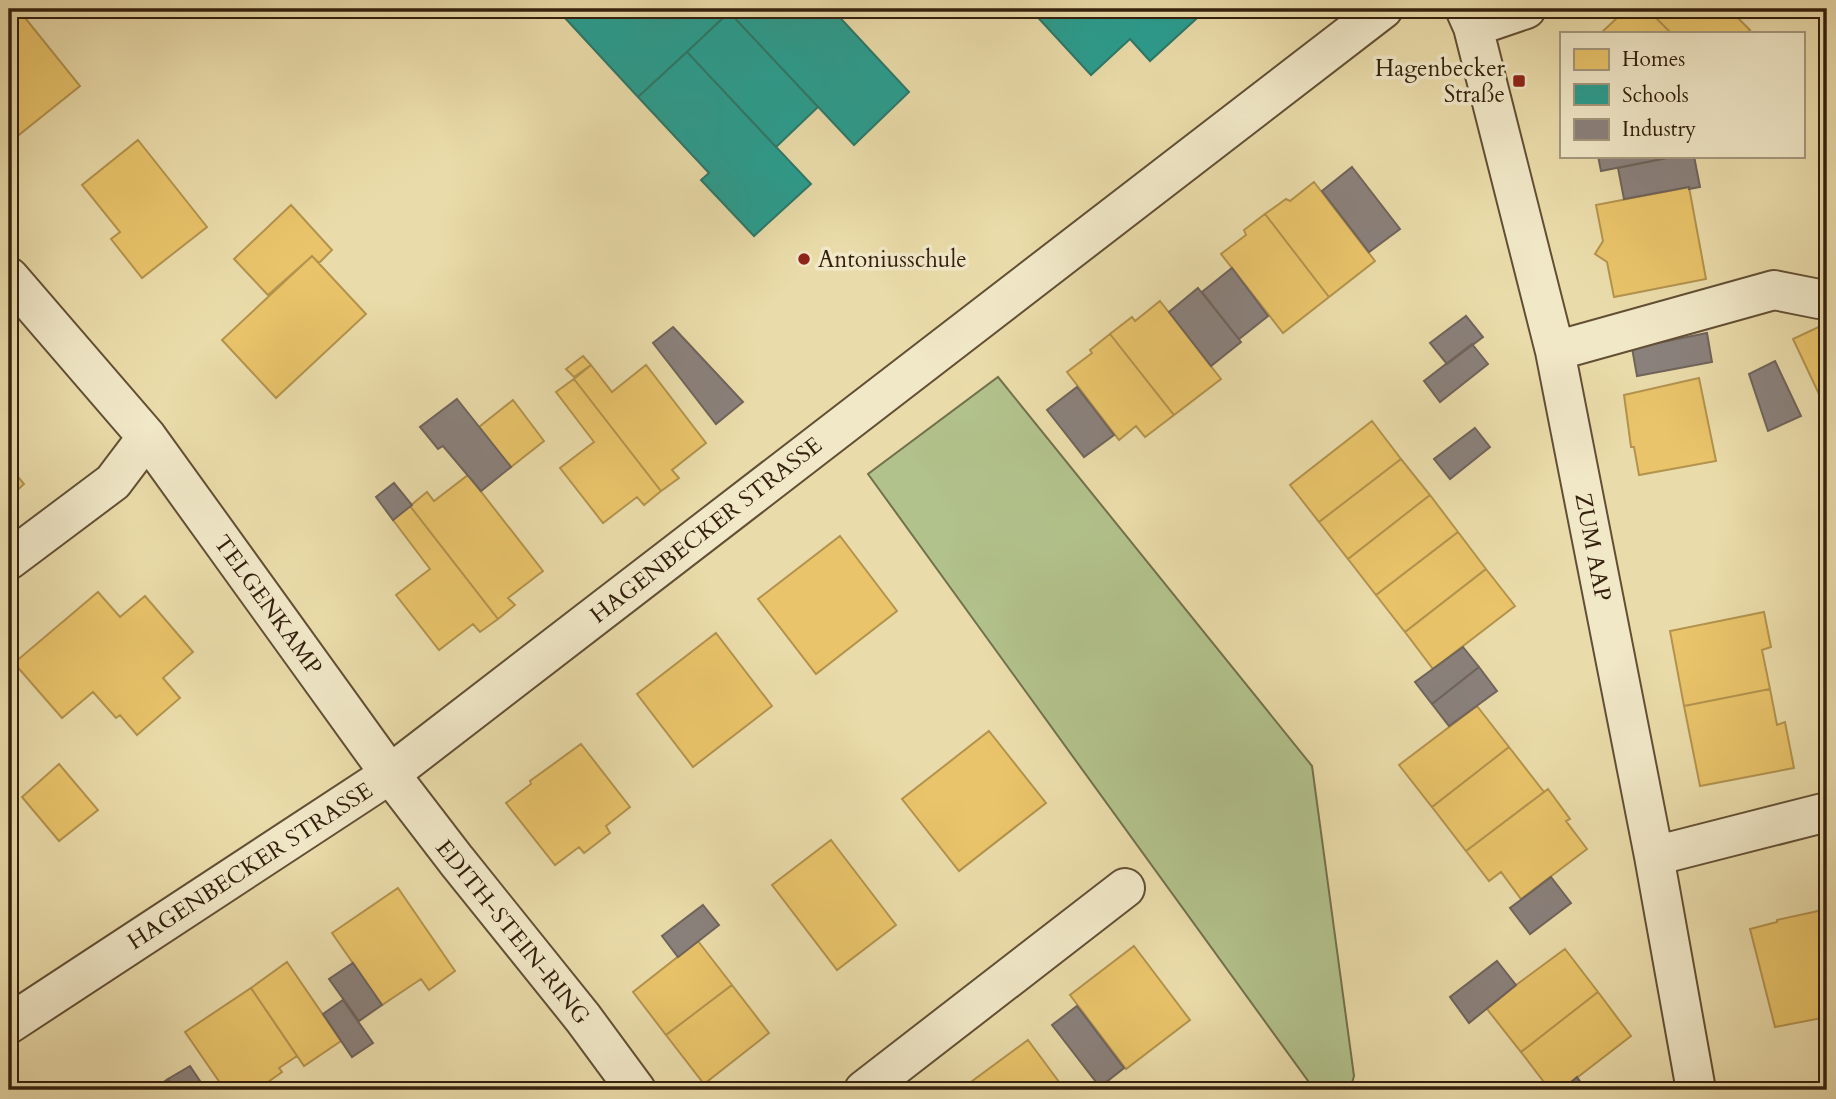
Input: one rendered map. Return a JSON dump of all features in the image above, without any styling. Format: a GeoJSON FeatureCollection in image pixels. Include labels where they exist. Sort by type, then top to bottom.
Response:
{"type":"FeatureCollection","features":[{"type":"Feature","properties":{"kind":"street","name":"HAGENBECKER STRASSE"},"geometry":{"type":"LineString","coordinates":[[9,1024],[390,774],[1383,9]]}},
{"type":"Feature","properties":{"kind":"street"},"geometry":{"type":"LineString","coordinates":[[1469,18],[1526,9]]}},
{"type":"Feature","properties":{"kind":"street","name":"ZUM AAP"},"geometry":{"type":"LineString","coordinates":[[1469,18],[1555,351],[1654,856],[1696,1090]]}},
{"type":"Feature","properties":{"kind":"street","name":"TELGENKAMP"},"geometry":{"type":"LineString","coordinates":[[9,277],[147,437],[390,774]]}},
{"type":"Feature","properties":{"kind":"street"},"geometry":{"type":"LineString","coordinates":[[1555,351],[1774,290],[1819,299]]}},
{"type":"Feature","properties":{"kind":"street"},"geometry":{"type":"LineString","coordinates":[[9,560],[113,482],[147,437]]}},
{"type":"Feature","properties":{"kind":"street","name":"EDITH-STEIN-RING"},"geometry":{"type":"LineString","coordinates":[[390,774],[583,1018],[636,1090]]}},
{"type":"Feature","properties":{"kind":"street"},"geometry":{"type":"LineString","coordinates":[[1654,856],[1827,812]]}},
{"type":"Feature","properties":{"kind":"street"},"geometry":{"type":"LineString","coordinates":[[864,1090],[1125,888]]}},
{"type":"Feature","properties":{"kind":"green space"},"geometry":{"type":"Polygon","coordinates":[[[998,377],[1312,766],[1354,1076],[1350,1090],[1304,1090],[1311,1085],[868,474],[998,377]]]}},
{"type":"Feature","properties":{"kind":"building: Homes"},"geometry":{"type":"Polygon","coordinates":[[[9,9],[18,9],[80,86],[15,138],[9,131],[9,9]]]}},
{"type":"Feature","properties":{"kind":"building: Homes"},"geometry":{"type":"Polygon","coordinates":[[[1623,9],[1647,9],[1670,32],[1602,32],[1618,17],[1616,16],[1623,9]]]}},
{"type":"Feature","properties":{"kind":"building: Homes"},"geometry":{"type":"Polygon","coordinates":[[[1647,9],[1729,9],[1750,30],[1748,32],[1670,32],[1647,9]]]}},
{"type":"Feature","properties":{"kind":"building: Homes"},"geometry":{"type":"Polygon","coordinates":[[[138,140],[207,227],[142,278],[111,239],[120,232],[82,185],[138,140]]]}},
{"type":"Feature","properties":{"kind":"building: Homes"},"geometry":{"type":"Polygon","coordinates":[[[1314,182],[1375,261],[1329,297],[1265,214],[1286,199],[1290,201],[1314,182]]]}},
{"type":"Feature","properties":{"kind":"building: Homes"},"geometry":{"type":"Polygon","coordinates":[[[1689,187],[1706,279],[1614,297],[1607,262],[1595,254],[1603,241],[1596,205],[1689,187]]]}},
{"type":"Feature","properties":{"kind":"building: Homes"},"geometry":{"type":"Polygon","coordinates":[[[291,205],[332,250],[319,263],[312,256],[268,295],[234,259],[291,205]]]}},
{"type":"Feature","properties":{"kind":"building: Homes"},"geometry":{"type":"Polygon","coordinates":[[[1265,214],[1329,297],[1283,333],[1221,254],[1246,235],[1244,230],[1265,214]]]}},
{"type":"Feature","properties":{"kind":"building: Homes"},"geometry":{"type":"Polygon","coordinates":[[[312,256],[366,314],[276,398],[222,340],[312,256]]]}},
{"type":"Feature","properties":{"kind":"building: Homes"},"geometry":{"type":"Polygon","coordinates":[[[1160,301],[1221,379],[1174,415],[1110,334],[1132,317],[1135,321],[1160,301]]]}},
{"type":"Feature","properties":{"kind":"building: Homes"},"geometry":{"type":"Polygon","coordinates":[[[1827,323],[1827,411],[1793,339],[1827,323]]]}},
{"type":"Feature","properties":{"kind":"building: Homes"},"geometry":{"type":"Polygon","coordinates":[[[1110,334],[1174,415],[1145,437],[1136,426],[1119,440],[1067,372],[1092,353],[1090,350],[1110,334]]]}},
{"type":"Feature","properties":{"kind":"building: Homes"},"geometry":{"type":"Polygon","coordinates":[[[583,356],[591,365],[574,377],[566,369],[583,356]]]}},
{"type":"Feature","properties":{"kind":"building: Homes"},"geometry":{"type":"Polygon","coordinates":[[[591,365],[612,392],[646,365],[706,443],[672,470],[679,478],[661,491],[574,379],[591,365]]]}},
{"type":"Feature","properties":{"kind":"building: Homes"},"geometry":{"type":"Polygon","coordinates":[[[1699,378],[1716,461],[1639,475],[1634,447],[1631,447],[1624,395],[1699,378]]]}},
{"type":"Feature","properties":{"kind":"building: Homes"},"geometry":{"type":"Polygon","coordinates":[[[574,379],[661,491],[644,505],[637,497],[603,523],[560,468],[594,442],[556,392],[574,379]]]}},
{"type":"Feature","properties":{"kind":"building: Homes"},"geometry":{"type":"Polygon","coordinates":[[[513,400],[544,441],[511,467],[479,427],[513,400]]]}},
{"type":"Feature","properties":{"kind":"building: Homes"},"geometry":{"type":"Polygon","coordinates":[[[1372,421],[1401,459],[1319,522],[1290,485],[1372,421]]]}},
{"type":"Feature","properties":{"kind":"building: Homes"},"geometry":{"type":"Polygon","coordinates":[[[1401,459],[1430,495],[1348,559],[1319,522],[1401,459]]]}},
{"type":"Feature","properties":{"kind":"building: Homes"},"geometry":{"type":"Polygon","coordinates":[[[9,466],[24,484],[9,498],[9,466]]]}},
{"type":"Feature","properties":{"kind":"building: Homes"},"geometry":{"type":"Polygon","coordinates":[[[468,475],[543,571],[508,598],[515,605],[498,619],[410,506],[427,492],[434,501],[468,475]]]}},
{"type":"Feature","properties":{"kind":"building: Homes"},"geometry":{"type":"Polygon","coordinates":[[[1430,495],[1458,532],[1376,595],[1348,559],[1430,495]]]}},
{"type":"Feature","properties":{"kind":"building: Homes"},"geometry":{"type":"Polygon","coordinates":[[[410,506],[498,619],[480,632],[473,624],[439,650],[396,595],[430,569],[393,520],[410,506]]]}},
{"type":"Feature","properties":{"kind":"building: Homes"},"geometry":{"type":"Polygon","coordinates":[[[1458,532],[1486,569],[1405,632],[1376,595],[1458,532]]]}},
{"type":"Feature","properties":{"kind":"building: Homes"},"geometry":{"type":"Polygon","coordinates":[[[840,536],[897,611],[816,674],[758,599],[840,536]]]}},
{"type":"Feature","properties":{"kind":"building: Homes"},"geometry":{"type":"Polygon","coordinates":[[[1486,569],[1515,606],[1433,669],[1405,632],[1486,569]]]}},
{"type":"Feature","properties":{"kind":"building: Homes"},"geometry":{"type":"Polygon","coordinates":[[[98,592],[120,617],[145,596],[193,652],[163,678],[180,698],[137,735],[120,715],[116,718],[93,692],[62,718],[14,663],[98,592]]]}},
{"type":"Feature","properties":{"kind":"building: Homes"},"geometry":{"type":"Polygon","coordinates":[[[1764,612],[1771,647],[1762,650],[1770,689],[1684,706],[1670,631],[1764,612]]]}},
{"type":"Feature","properties":{"kind":"building: Homes"},"geometry":{"type":"Polygon","coordinates":[[[716,633],[772,706],[693,767],[637,694],[716,633]]]}},
{"type":"Feature","properties":{"kind":"building: Homes"},"geometry":{"type":"Polygon","coordinates":[[[1770,689],[1777,725],[1785,722],[1794,768],[1700,786],[1684,706],[1770,689]]]}},
{"type":"Feature","properties":{"kind":"building: Homes"},"geometry":{"type":"Polygon","coordinates":[[[1477,706],[1509,747],[1432,807],[1399,765],[1477,706]]]}},
{"type":"Feature","properties":{"kind":"building: Homes"},"geometry":{"type":"Polygon","coordinates":[[[989,731],[1046,803],[959,871],[902,799],[989,731]]]}},
{"type":"Feature","properties":{"kind":"building: Homes"},"geometry":{"type":"Polygon","coordinates":[[[581,744],[630,807],[606,826],[610,833],[584,853],[579,847],[555,865],[506,803],[531,784],[530,781],[581,744]]]}},
{"type":"Feature","properties":{"kind":"building: Homes"},"geometry":{"type":"Polygon","coordinates":[[[1509,747],[1544,792],[1466,851],[1432,807],[1509,747]]]}},
{"type":"Feature","properties":{"kind":"building: Homes"},"geometry":{"type":"Polygon","coordinates":[[[59,764],[98,810],[59,841],[22,797],[59,764]]]}},
{"type":"Feature","properties":{"kind":"building: Homes"},"geometry":{"type":"Polygon","coordinates":[[[1548,789],[1570,819],[1566,821],[1587,849],[1521,899],[1501,872],[1489,881],[1466,851],[1548,789]]]}},
{"type":"Feature","properties":{"kind":"building: Homes"},"geometry":{"type":"Polygon","coordinates":[[[831,840],[896,925],[837,970],[772,885],[831,840]]]}},
{"type":"Feature","properties":{"kind":"building: Homes"},"geometry":{"type":"Polygon","coordinates":[[[398,888],[455,971],[429,990],[421,979],[382,1005],[332,933],[398,888]]]}},
{"type":"Feature","properties":{"kind":"building: Homes"},"geometry":{"type":"Polygon","coordinates":[[[1827,909],[1827,1017],[1775,1027],[1750,929],[1827,909]]]}},
{"type":"Feature","properties":{"kind":"building: Homes"},"geometry":{"type":"Polygon","coordinates":[[[698,941],[732,985],[666,1035],[633,992],[698,941]]]}},
{"type":"Feature","properties":{"kind":"building: Homes"},"geometry":{"type":"Polygon","coordinates":[[[1134,946],[1190,1020],[1126,1069],[1070,995],[1134,946]]]}},
{"type":"Feature","properties":{"kind":"building: Homes"},"geometry":{"type":"Polygon","coordinates":[[[1565,949],[1598,992],[1521,1052],[1487,1009],[1565,949]]]}},
{"type":"Feature","properties":{"kind":"building: Homes"},"geometry":{"type":"Polygon","coordinates":[[[287,962],[341,1041],[304,1066],[251,988],[287,962]]]}},
{"type":"Feature","properties":{"kind":"building: Homes"},"geometry":{"type":"Polygon","coordinates":[[[732,985],[769,1033],[704,1084],[666,1035],[732,985]]]}},
{"type":"Feature","properties":{"kind":"building: Homes"},"geometry":{"type":"Polygon","coordinates":[[[251,988],[297,1056],[279,1068],[282,1072],[257,1090],[253,1085],[246,1090],[225,1090],[185,1032],[251,988]]]}},
{"type":"Feature","properties":{"kind":"building: Homes"},"geometry":{"type":"Polygon","coordinates":[[[1598,992],[1631,1036],[1561,1090],[1550,1090],[1521,1052],[1598,992]]]}},
{"type":"Feature","properties":{"kind":"building: Homes"},"geometry":{"type":"Polygon","coordinates":[[[1028,1040],[1065,1090],[960,1090],[1028,1040]]]}},
{"type":"Feature","properties":{"kind":"building: Schools"},"geometry":{"type":"Polygon","coordinates":[[[575,9],[733,9],[638,97],[565,18],[575,9]]]}},
{"type":"Feature","properties":{"kind":"building: Schools"},"geometry":{"type":"Polygon","coordinates":[[[733,9],[832,9],[909,92],[854,145],[729,12],[733,9]]]}},
{"type":"Feature","properties":{"kind":"building: Schools"},"geometry":{"type":"Polygon","coordinates":[[[1030,9],[1207,9],[1150,61],[1130,39],[1091,75],[1030,9]]]}},
{"type":"Feature","properties":{"kind":"building: Schools"},"geometry":{"type":"Polygon","coordinates":[[[729,12],[818,107],[776,147],[687,52],[729,12]]]}},
{"type":"Feature","properties":{"kind":"building: Schools"},"geometry":{"type":"Polygon","coordinates":[[[687,52],[811,184],[754,236],[701,180],[709,173],[638,97],[687,52]]]}},
{"type":"Feature","properties":{"kind":"building: Industry"},"geometry":{"type":"Polygon","coordinates":[[[1598,158],[1667,158],[1601,171],[1598,158]]]}},
{"type":"Feature","properties":{"kind":"building: Industry"},"geometry":{"type":"Polygon","coordinates":[[[1667,158],[1694,158],[1700,187],[1624,199],[1618,168],[1667,158]]]}},
{"type":"Feature","properties":{"kind":"building: Industry"},"geometry":{"type":"Polygon","coordinates":[[[1352,167],[1400,229],[1369,252],[1322,191],[1352,167]]]}},
{"type":"Feature","properties":{"kind":"building: Industry"},"geometry":{"type":"Polygon","coordinates":[[[1232,268],[1268,316],[1239,339],[1202,292],[1232,268]]]}},
{"type":"Feature","properties":{"kind":"building: Industry"},"geometry":{"type":"Polygon","coordinates":[[[1198,288],[1241,342],[1211,366],[1169,312],[1198,288]]]}},
{"type":"Feature","properties":{"kind":"building: Industry"},"geometry":{"type":"Polygon","coordinates":[[[1466,316],[1483,337],[1447,364],[1430,343],[1466,316]]]}},
{"type":"Feature","properties":{"kind":"building: Industry"},"geometry":{"type":"Polygon","coordinates":[[[673,327],[743,402],[716,424],[653,343],[673,327]]]}},
{"type":"Feature","properties":{"kind":"building: Industry"},"geometry":{"type":"Polygon","coordinates":[[[1707,333],[1712,362],[1637,376],[1632,348],[1707,333]]]}},
{"type":"Feature","properties":{"kind":"building: Industry"},"geometry":{"type":"Polygon","coordinates":[[[1472,344],[1488,364],[1440,402],[1424,381],[1472,344]]]}},
{"type":"Feature","properties":{"kind":"building: Industry"},"geometry":{"type":"Polygon","coordinates":[[[1775,361],[1801,416],[1768,431],[1749,374],[1775,361]]]}},
{"type":"Feature","properties":{"kind":"building: Industry"},"geometry":{"type":"Polygon","coordinates":[[[1077,387],[1114,435],[1084,457],[1047,410],[1077,387]]]}},
{"type":"Feature","properties":{"kind":"building: Industry"},"geometry":{"type":"Polygon","coordinates":[[[457,399],[511,467],[481,491],[443,446],[438,449],[420,427],[457,399]]]}},
{"type":"Feature","properties":{"kind":"building: Industry"},"geometry":{"type":"Polygon","coordinates":[[[1475,428],[1490,447],[1450,479],[1434,459],[1475,428]]]}},
{"type":"Feature","properties":{"kind":"building: Industry"},"geometry":{"type":"Polygon","coordinates":[[[394,483],[412,505],[393,520],[376,497],[394,483]]]}},
{"type":"Feature","properties":{"kind":"building: Industry"},"geometry":{"type":"Polygon","coordinates":[[[1463,647],[1479,667],[1432,704],[1415,682],[1463,647]]]}},
{"type":"Feature","properties":{"kind":"building: Industry"},"geometry":{"type":"Polygon","coordinates":[[[1479,667],[1497,691],[1449,726],[1432,704],[1479,667]]]}},
{"type":"Feature","properties":{"kind":"building: Industry"},"geometry":{"type":"Polygon","coordinates":[[[1551,877],[1571,903],[1530,934],[1510,908],[1551,877]]]}},
{"type":"Feature","properties":{"kind":"building: Industry"},"geometry":{"type":"Polygon","coordinates":[[[703,905],[719,925],[678,957],[662,936],[703,905]]]}},
{"type":"Feature","properties":{"kind":"building: Industry"},"geometry":{"type":"Polygon","coordinates":[[[1497,961],[1516,985],[1469,1023],[1450,997],[1497,961]]]}},
{"type":"Feature","properties":{"kind":"building: Industry"},"geometry":{"type":"Polygon","coordinates":[[[353,963],[382,1005],[359,1021],[329,979],[353,963]]]}},
{"type":"Feature","properties":{"kind":"building: Industry"},"geometry":{"type":"Polygon","coordinates":[[[343,1000],[373,1043],[352,1057],[323,1014],[343,1000]]]}},
{"type":"Feature","properties":{"kind":"building: Industry"},"geometry":{"type":"Polygon","coordinates":[[[1077,1006],[1124,1068],[1100,1087],[1052,1025],[1077,1006]]]}},
{"type":"Feature","properties":{"kind":"building: Industry"},"geometry":{"type":"Polygon","coordinates":[[[190,1066],[206,1090],[176,1090],[168,1079],[190,1066]]]}},
{"type":"Feature","properties":{"kind":"building: Industry"},"geometry":{"type":"Polygon","coordinates":[[[1577,1077],[1586,1090],[1561,1090],[1564,1088],[1577,1077]]]}},
{"type":"Feature","properties":{"kind":"building: Industry"},"geometry":{"type":"Polygon","coordinates":[[[168,1079],[176,1090],[153,1090],[168,1079]]]}},
{"type":"Feature","properties":{"kind":"place","name":"Hagenbecker Straße"},"geometry":{"type":"Point","coordinates":[1519,81]}},
{"type":"Feature","properties":{"kind":"place","name":"Antoniusschule"},"geometry":{"type":"Point","coordinates":[804,259]}}]}
